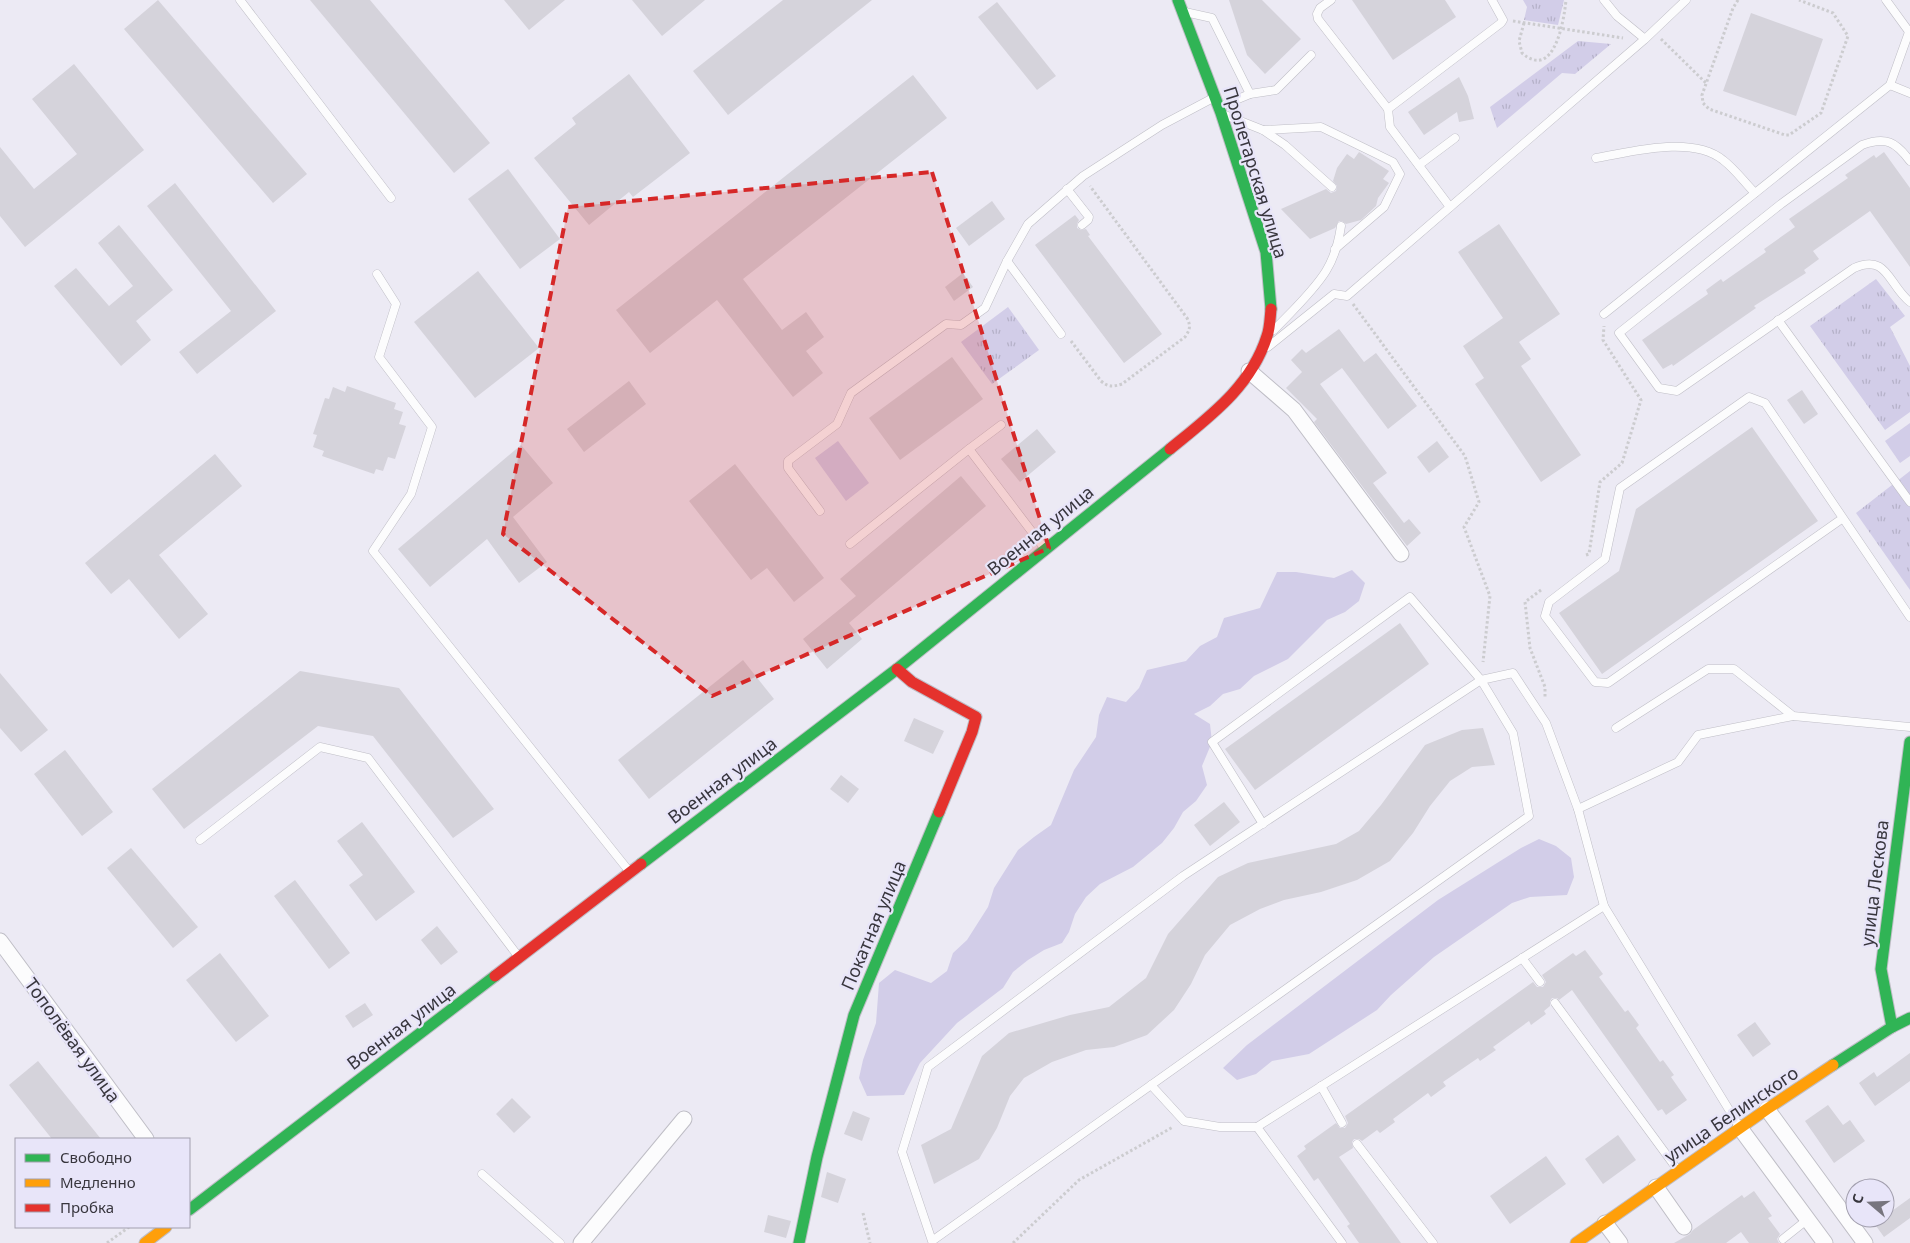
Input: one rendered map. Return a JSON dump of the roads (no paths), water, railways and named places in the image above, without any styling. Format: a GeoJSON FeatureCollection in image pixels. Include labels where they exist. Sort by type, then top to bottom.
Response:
{"type":"FeatureCollection","features":[{"type":"Feature","properties":{"kind":"main road","name":"Пролетарская улица"},"geometry":{"type":"LineString","coordinates":[[1180,5],[1219,106],[1266,252],[1272,305],[1267,336],[1257,356]]}},
{"type":"Feature","properties":{"kind":"main road","name":"Военная улица"},"geometry":{"type":"LineString","coordinates":[[191,1203],[519,957],[896,669],[1214,413],[1240,387],[1257,356]]}},
{"type":"Feature","properties":{"kind":"main road","name":"Покатная улица"},"geometry":{"type":"LineString","coordinates":[[799,1243],[817,1157],[854,1015],[972,732],[976,718],[912,682],[896,669]]}},
{"type":"Feature","properties":{"kind":"main road","name":"улица Лескова"},"geometry":{"type":"LineString","coordinates":[[1892,1027],[1881,969],[1910,742]]}},
{"type":"Feature","properties":{"kind":"main road","name":"улица Белинского"},"geometry":{"type":"LineString","coordinates":[[1576,1243],[1767,1109],[1892,1027],[1910,1018]]}},
{"type":"Feature","properties":{"kind":"main road"},"geometry":{"type":"LineString","coordinates":[[145,1243],[165,1228]]}},
{"type":"Feature","properties":{"kind":"street"},"geometry":{"type":"LineString","coordinates":[[1249,371],[1294,410],[1401,554]]}},
{"type":"Feature","properties":{"kind":"street","name":"Тополёвая улица"},"geometry":{"type":"LineString","coordinates":[[0,941],[145,1138]]}},
{"type":"Feature","properties":{"kind":"street"},"geometry":{"type":"LineString","coordinates":[[1767,1109],[1864,1243]]}},
{"type":"Feature","properties":{"kind":"street"},"geometry":{"type":"LineString","coordinates":[[581,1243],[684,1119]]}},
{"type":"Feature","properties":{"kind":"street"},"geometry":{"type":"LineString","coordinates":[[1740,1128],[1825,1243]]}},
{"type":"Feature","properties":{"kind":"street"},"geometry":{"type":"LineString","coordinates":[[1656,1187],[1684,1227]]}},
{"type":"Feature","properties":{"kind":"street"},"geometry":{"type":"LineString","coordinates":[[1605,1223],[1620,1243]]}},
{"type":"Feature","properties":{"kind":"lane"},"geometry":{"type":"LineString","coordinates":[[240,0],[391,198]]}},
{"type":"Feature","properties":{"kind":"lane"},"geometry":{"type":"LineString","coordinates":[[1331,0],[1320,8],[1317,14],[1318,20],[1388,109],[1390,127],[1450,207]]}},
{"type":"Feature","properties":{"kind":"lane"},"geometry":{"type":"LineString","coordinates":[[1388,109],[1501,23],[1503,20],[1492,0]]}},
{"type":"Feature","properties":{"kind":"lane"},"geometry":{"type":"LineString","coordinates":[[1604,0],[1617,16],[1645,39]]}},
{"type":"Feature","properties":{"kind":"lane"},"geometry":{"type":"LineString","coordinates":[[1604,314],[1890,85],[1910,32],[1886,0]]}},
{"type":"Feature","properties":{"kind":"lane"},"geometry":{"type":"LineString","coordinates":[[1257,356],[1334,294],[1347,296],[1645,39],[1686,1]]}},
{"type":"Feature","properties":{"kind":"lane"},"geometry":{"type":"LineString","coordinates":[[1180,5],[1212,18],[1250,94]]}},
{"type":"Feature","properties":{"kind":"lane"},"geometry":{"type":"LineString","coordinates":[[820,511],[788,468],[788,460],[837,424],[851,393],[946,324],[958,325],[964,323],[985,308],[1007,261],[1031,220],[1083,176],[1162,125],[1250,94],[1276,90],[1310,55]]}},
{"type":"Feature","properties":{"kind":"lane"},"geometry":{"type":"LineString","coordinates":[[1890,85],[1910,93]]}},
{"type":"Feature","properties":{"kind":"lane"},"geometry":{"type":"LineString","coordinates":[[1219,106],[1263,130],[1285,145],[1332,187]]}},
{"type":"Feature","properties":{"kind":"lane"},"geometry":{"type":"LineString","coordinates":[[1263,130],[1321,127],[1393,162],[1400,174],[1384,207],[1335,249]]}},
{"type":"Feature","properties":{"kind":"lane"},"geometry":{"type":"LineString","coordinates":[[1419,165],[1455,138]]}},
{"type":"Feature","properties":{"kind":"lane"},"geometry":{"type":"LineString","coordinates":[[1910,161],[1900,148],[1886,140],[1873,140],[1862,145],[1781,204],[1618,333],[1659,388],[1677,391],[1778,320],[1864,263],[1873,263],[1881,266],[1910,302]]}},
{"type":"Feature","properties":{"kind":"lane"},"geometry":{"type":"LineString","coordinates":[[1596,158],[1663,147],[1700,149],[1722,159],[1755,193]]}},
{"type":"Feature","properties":{"kind":"lane"},"geometry":{"type":"LineString","coordinates":[[1067,189],[1089,217],[1082,225]]}},
{"type":"Feature","properties":{"kind":"lane"},"geometry":{"type":"LineString","coordinates":[[1267,336],[1299,304],[1327,270],[1339,238],[1341,226]]}},
{"type":"Feature","properties":{"kind":"lane"},"geometry":{"type":"LineString","coordinates":[[1007,261],[1061,334]]}},
{"type":"Feature","properties":{"kind":"lane"},"geometry":{"type":"LineString","coordinates":[[377,274],[396,304],[379,357],[432,428],[411,494],[373,551],[630,872]]}},
{"type":"Feature","properties":{"kind":"lane"},"geometry":{"type":"LineString","coordinates":[[1778,320],[1910,502]]}},
{"type":"Feature","properties":{"kind":"lane"},"geometry":{"type":"LineString","coordinates":[[1843,518],[1608,683],[1595,682],[1545,616],[1550,602],[1605,559],[1620,488],[1749,397],[1765,403],[1843,518],[1910,617]]}},
{"type":"Feature","properties":{"kind":"lane"},"geometry":{"type":"LineString","coordinates":[[850,544],[1001,425]]}},
{"type":"Feature","properties":{"kind":"lane"},"geometry":{"type":"LineString","coordinates":[[969,450],[1045,549]]}},
{"type":"Feature","properties":{"kind":"lane"},"geometry":{"type":"LineString","coordinates":[[1263,824],[1212,742],[1410,597],[1481,680],[1513,733],[1529,816],[932,1241],[902,1152],[928,1067],[1183,876],[1263,824],[1481,680],[1513,673],[1546,722],[1578,808],[1604,906],[1740,1128]]}},
{"type":"Feature","properties":{"kind":"lane"},"geometry":{"type":"LineString","coordinates":[[1616,728],[1708,669],[1734,669],[1793,716]]}},
{"type":"Feature","properties":{"kind":"lane"},"geometry":{"type":"LineString","coordinates":[[1578,808],[1678,762],[1698,735],[1793,716],[1910,727]]}},
{"type":"Feature","properties":{"kind":"lane"},"geometry":{"type":"LineString","coordinates":[[200,840],[320,747],[368,758],[519,957]]}},
{"type":"Feature","properties":{"kind":"lane"},"geometry":{"type":"LineString","coordinates":[[1151,1085],[1184,1121],[1220,1127],[1257,1126],[1604,906]]}},
{"type":"Feature","properties":{"kind":"lane"},"geometry":{"type":"LineString","coordinates":[[1522,958],[1540,982]]}},
{"type":"Feature","properties":{"kind":"lane"},"geometry":{"type":"LineString","coordinates":[[1555,1003],[1678,1171]]}},
{"type":"Feature","properties":{"kind":"lane"},"geometry":{"type":"LineString","coordinates":[[1321,1086],[1342,1123]]}},
{"type":"Feature","properties":{"kind":"lane"},"geometry":{"type":"LineString","coordinates":[[1257,1126],[1342,1243]]}},
{"type":"Feature","properties":{"kind":"lane"},"geometry":{"type":"LineString","coordinates":[[1357,1144],[1433,1243]]}},
{"type":"Feature","properties":{"kind":"lane"},"geometry":{"type":"LineString","coordinates":[[482,1174],[560,1243]]}},
{"type":"Feature","properties":{"kind":"lane"},"geometry":{"type":"LineString","coordinates":[[1783,1239],[1808,1219]]}}]}
